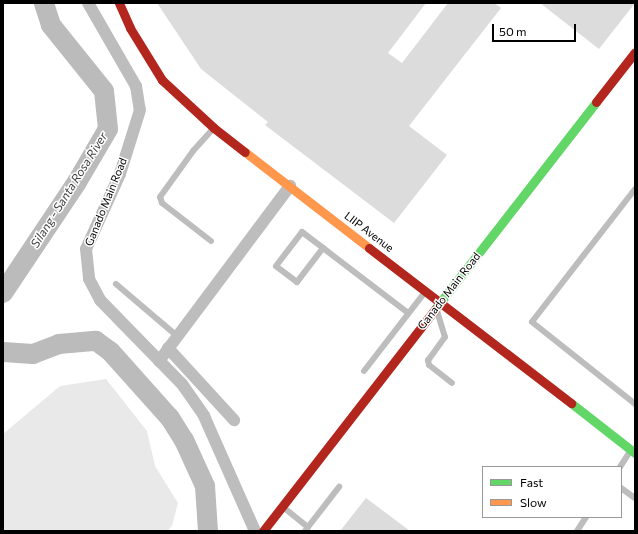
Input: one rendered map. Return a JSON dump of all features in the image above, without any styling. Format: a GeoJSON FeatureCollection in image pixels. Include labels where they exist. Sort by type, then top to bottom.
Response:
{"type":"FeatureCollection","features":[{"type":"Feature","properties":{"kind":"street","name":"Ganado Main Road"},"geometry":{"type":"LineString","coordinates":[[88,3],[136,86],[140,110],[120,174],[86,249],[89,279],[100,300],[182,384],[204,416],[255,531]]}},
{"type":"Feature","properties":{"kind":"street","name":"LIIP Avenue"},"geometry":{"type":"LineString","coordinates":[[119,3],[130,28],[162,80],[214,128],[426,291],[438,305],[634,449]]}},
{"type":"Feature","properties":{"kind":"street","name":"Ganado Main Road"},"geometry":{"type":"LineString","coordinates":[[263,531],[635,52]]}},
{"type":"Feature","properties":{"kind":"street"},"geometry":{"type":"LineString","coordinates":[[159,361],[290,186]]}},
{"type":"Feature","properties":{"kind":"street"},"geometry":{"type":"LineString","coordinates":[[168,348],[234,420]]}},
{"type":"Feature","properties":{"kind":"lane"},"geometry":{"type":"LineString","coordinates":[[211,240],[162,203],[160,197],[193,151],[214,128]]}},
{"type":"Feature","properties":{"kind":"lane"},"geometry":{"type":"LineString","coordinates":[[635,189],[532,322],[635,404]]}},
{"type":"Feature","properties":{"kind":"lane"},"geometry":{"type":"LineString","coordinates":[[323,248],[297,282],[276,266],[302,232],[323,248],[408,313]]}},
{"type":"Feature","properties":{"kind":"lane"},"geometry":{"type":"LineString","coordinates":[[116,284],[177,336]]}},
{"type":"Feature","properties":{"kind":"lane"},"geometry":{"type":"LineString","coordinates":[[364,371],[426,291]]}},
{"type":"Feature","properties":{"kind":"lane"},"geometry":{"type":"LineString","coordinates":[[438,305],[445,337],[428,360],[429,365],[452,383]]}},
{"type":"Feature","properties":{"kind":"lane"},"geometry":{"type":"LineString","coordinates":[[621,466],[634,449]]}},
{"type":"Feature","properties":{"kind":"lane"},"geometry":{"type":"LineString","coordinates":[[282,506],[307,529],[339,487]]}},
{"type":"Feature","properties":{"kind":"lane"},"geometry":{"type":"LineString","coordinates":[[622,489],[635,498]]}},
{"type":"Feature","properties":{"kind":"lane"},"geometry":{"type":"LineString","coordinates":[[577,531],[585,518]]}},
{"type":"Feature","properties":{"kind":"shaded area"},"geometry":{"type":"Polygon","coordinates":[[[106,379],[147,431],[155,466],[178,503],[172,526],[167,531],[3,531],[3,434],[60,386],[106,379]]]}},
{"type":"Feature","properties":{"kind":"building"},"geometry":{"type":"Polygon","coordinates":[[[157,3],[426,3],[388,53],[402,63],[448,3],[494,3],[501,8],[409,126],[447,155],[394,223],[265,125],[268,122],[201,69],[157,3]]]}},
{"type":"Feature","properties":{"kind":"building"},"geometry":{"type":"Polygon","coordinates":[[[540,3],[635,3],[599,49],[540,3]]]}},
{"type":"Feature","properties":{"kind":"building"},"geometry":{"type":"Polygon","coordinates":[[[366,498],[410,531],[340,531],[366,498]]]}},
{"type":"Feature","properties":{"kind":"waterway","name":"Silang - Santa Rosa River"},"geometry":{"type":"LineString","coordinates":[[3,293],[77,182],[108,129],[104,91],[51,25],[44,3]]}},
{"type":"Feature","properties":{"kind":"waterway","name":"Silang - Santa Rosa River"},"geometry":{"type":"LineString","coordinates":[[3,352],[33,354],[59,344],[96,341],[110,351],[170,418],[184,440],[205,486],[208,531]]}},
{"type":"Feature","properties":{"kind":"traffic: fast"},"geometry":{"type":"LineString","coordinates":[[435,309],[596,102]]}},
{"type":"Feature","properties":{"kind":"traffic: fast"},"geometry":{"type":"LineString","coordinates":[[571,403],[635,453]]}},
{"type":"Feature","properties":{"kind":"traffic: slow"},"geometry":{"type":"LineString","coordinates":[[245,152],[369,248]]}},
{"type":"Feature","properties":{"kind":"traffic: jam"},"geometry":{"type":"LineString","coordinates":[[119,3],[130,28],[162,80],[214,128],[245,152]]}},
{"type":"Feature","properties":{"kind":"traffic: jam"},"geometry":{"type":"LineString","coordinates":[[596,102],[635,52]]}},
{"type":"Feature","properties":{"kind":"traffic: jam"},"geometry":{"type":"LineString","coordinates":[[369,248],[571,403]]}},
{"type":"Feature","properties":{"kind":"traffic: jam"},"geometry":{"type":"LineString","coordinates":[[263,531],[435,309]]}}]}
